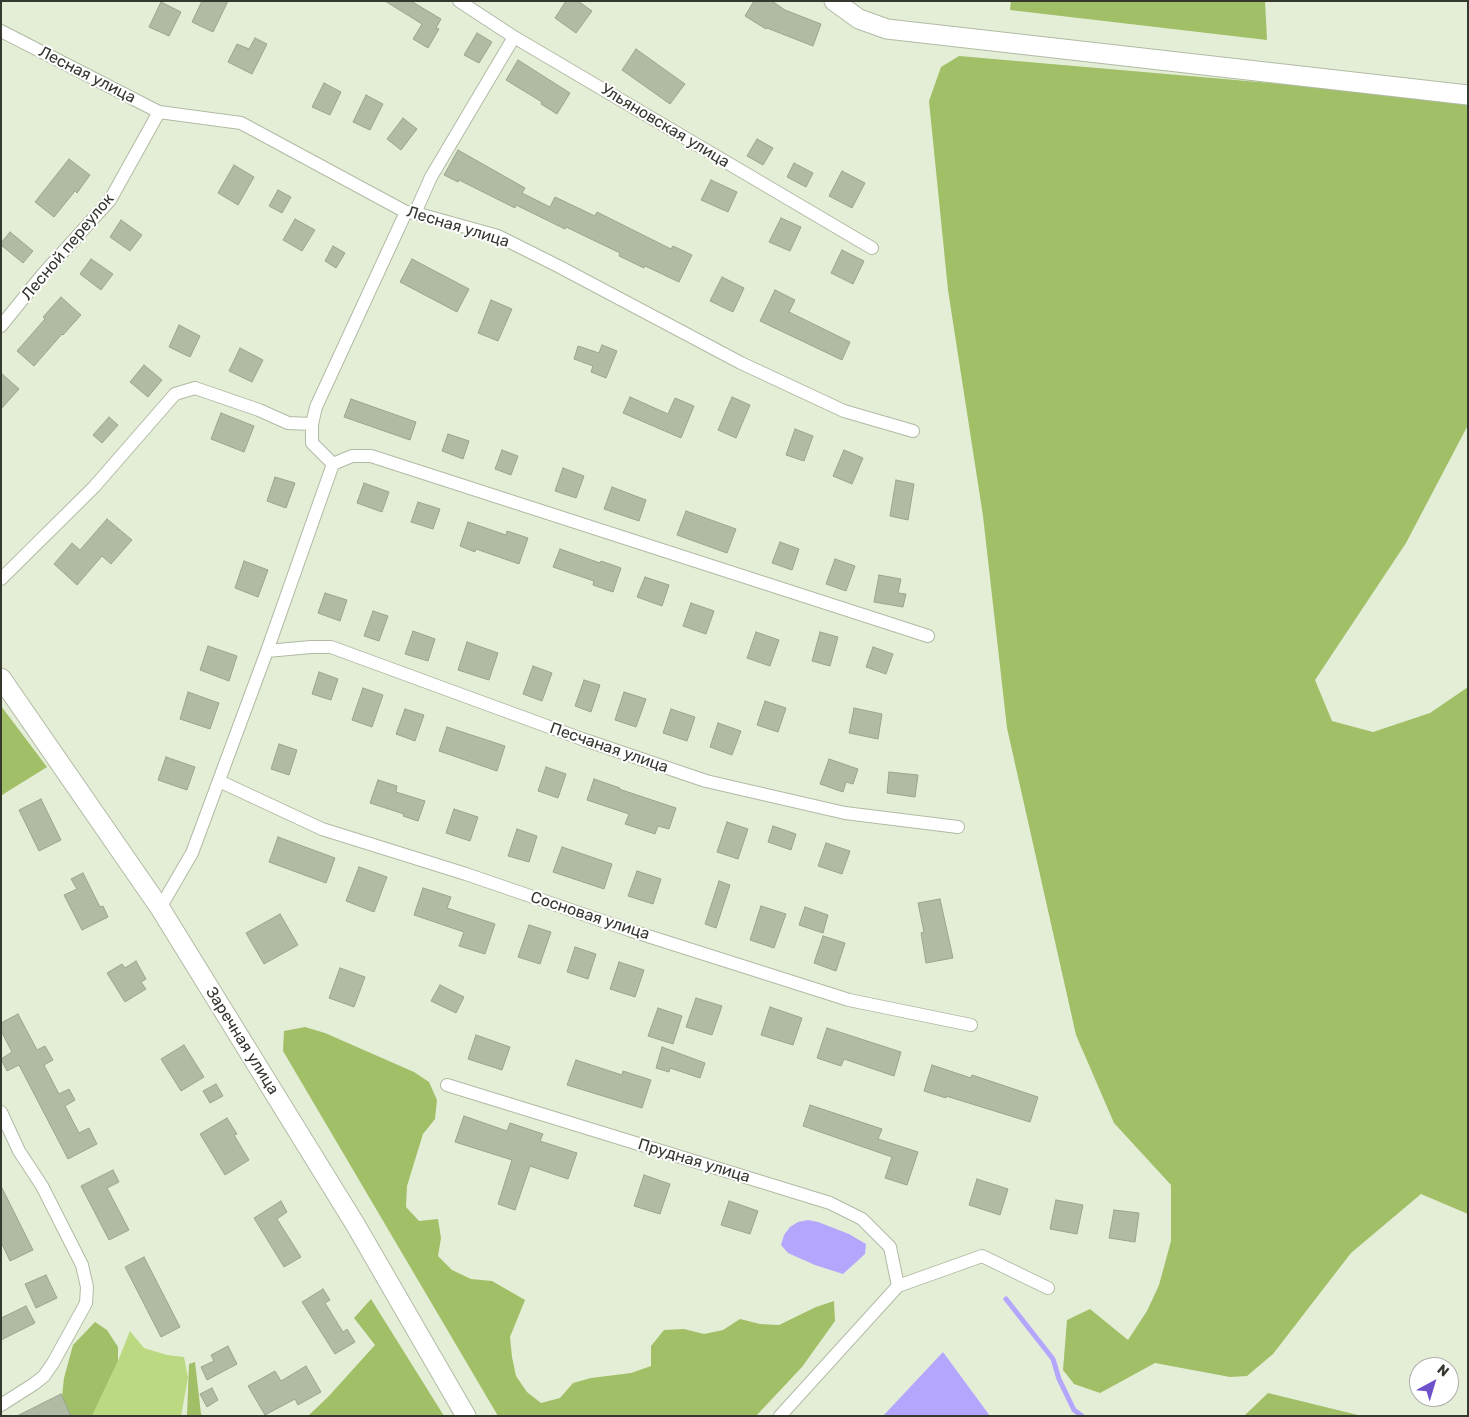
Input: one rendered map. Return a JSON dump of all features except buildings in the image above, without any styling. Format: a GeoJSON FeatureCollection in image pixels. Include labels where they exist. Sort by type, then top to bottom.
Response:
{"type":"FeatureCollection","features":[{"type":"Feature","properties":{"kind":"main road"},"geometry":{"type":"LineString","coordinates":[[834,1],[860,19],[887,29],[1468,95]]}},
{"type":"Feature","properties":{"kind":"main road","name":"Заречная улица"},"geometry":{"type":"LineString","coordinates":[[1,678],[160,908],[355,1224],[466,1416]]}},
{"type":"Feature","properties":{"kind":"street","name":"Ульяновская улица"},"geometry":{"type":"LineString","coordinates":[[459,1],[514,37],[872,248]]}},
{"type":"Feature","properties":{"kind":"street","name":"Лесная улица"},"geometry":{"type":"LineString","coordinates":[[1,31],[159,112],[241,123],[410,212],[498,236],[741,363],[844,411],[913,431]]}},
{"type":"Feature","properties":{"kind":"street"},"geometry":{"type":"LineString","coordinates":[[333,464],[312,443],[312,424],[316,407],[410,212],[514,37]]}},
{"type":"Feature","properties":{"kind":"street","name":"Лесной переулок"},"geometry":{"type":"LineString","coordinates":[[1,326],[43,274],[110,200],[144,143],[159,112]]}},
{"type":"Feature","properties":{"kind":"street"},"geometry":{"type":"LineString","coordinates":[[1,579],[94,487],[175,394],[195,388],[259,410],[288,423],[312,424]]}},
{"type":"Feature","properties":{"kind":"street"},"geometry":{"type":"LineString","coordinates":[[160,908],[192,853],[267,652],[333,464],[352,456],[371,456],[928,636]]}},
{"type":"Feature","properties":{"kind":"street","name":"Песчаная улица"},"geometry":{"type":"LineString","coordinates":[[267,652],[311,647],[332,647],[582,739],[706,781],[845,813],[958,828]]}},
{"type":"Feature","properties":{"kind":"street","name":"Сосновая улица"},"geometry":{"type":"LineString","coordinates":[[219,780],[322,829],[466,874],[632,931],[849,1000],[971,1025]]}},
{"type":"Feature","properties":{"kind":"street","name":"Прудная улица"},"geometry":{"type":"LineString","coordinates":[[447,1085],[830,1203],[862,1219],[890,1247],[898,1286]]}},
{"type":"Feature","properties":{"kind":"street"},"geometry":{"type":"LineString","coordinates":[[1,1112],[19,1151],[42,1186],[82,1265],[87,1287],[86,1303],[48,1369],[34,1384],[1,1405]]}},
{"type":"Feature","properties":{"kind":"street"},"geometry":{"type":"LineString","coordinates":[[780,1416],[898,1286],[982,1256],[1048,1288]]}},
{"type":"Feature","properties":{"kind":"green space"},"geometry":{"type":"Polygon","coordinates":[[[1011,1],[1265,1],[1267,40],[1010,10],[1011,1]]]}},
{"type":"Feature","properties":{"kind":"green space"},"geometry":{"type":"Polygon","coordinates":[[[959,56],[1420,96],[1468,103],[1468,425],[1406,543],[1315,680],[1332,721],[1373,732],[1430,713],[1468,687],[1468,1214],[1421,1194],[1351,1253],[1273,1354],[1247,1376],[1230,1377],[1155,1363],[1100,1393],[1074,1384],[1063,1370],[1067,1320],[1090,1309],[1128,1340],[1147,1311],[1159,1285],[1171,1241],[1171,1185],[1114,1123],[1076,1035],[1007,728],[983,516],[948,290],[929,101],[941,67],[959,56]]]}},
{"type":"Feature","properties":{"kind":"green space"},"geometry":{"type":"Polygon","coordinates":[[[1,706],[47,767],[2,795],[1,794],[1,706]]]}},
{"type":"Feature","properties":{"kind":"green space"},"geometry":{"type":"Polygon","coordinates":[[[305,1027],[325,1033],[414,1072],[429,1082],[437,1100],[435,1119],[423,1134],[407,1186],[406,1207],[419,1221],[438,1219],[441,1238],[438,1256],[452,1270],[471,1279],[492,1281],[525,1300],[510,1337],[512,1357],[516,1376],[527,1392],[541,1403],[560,1398],[573,1383],[591,1378],[631,1373],[651,1366],[651,1346],[664,1330],[684,1329],[704,1334],[723,1330],[740,1319],[760,1324],[779,1325],[816,1307],[834,1301],[835,1321],[802,1367],[756,1416],[498,1416],[283,1051],[284,1031],[305,1027]]]}},
{"type":"Feature","properties":{"kind":"green space"},"geometry":{"type":"Polygon","coordinates":[[[371,1299],[444,1416],[308,1416],[328,1397],[375,1345],[354,1318],[371,1299]]]}},
{"type":"Feature","properties":{"kind":"green space"},"geometry":{"type":"Polygon","coordinates":[[[95,1322],[107,1330],[118,1347],[118,1361],[92,1416],[68,1416],[61,1406],[64,1378],[73,1345],[95,1322]]]}},
{"type":"Feature","properties":{"kind":"green space"},"geometry":{"type":"Polygon","coordinates":[[[130,1331],[144,1348],[167,1355],[184,1357],[188,1378],[181,1416],[92,1416],[130,1331]]]}},
{"type":"Feature","properties":{"kind":"green space"},"geometry":{"type":"Polygon","coordinates":[[[195,1362],[201,1414],[203,1416],[187,1415],[189,1364],[195,1362]]]}},
{"type":"Feature","properties":{"kind":"green space"},"geometry":{"type":"Polygon","coordinates":[[[1268,1393],[1362,1416],[1244,1416],[1268,1393]]]}},
{"type":"Feature","properties":{"kind":"shaded area"},"geometry":{"type":"Polygon","coordinates":[[[808,1220],[849,1234],[866,1244],[865,1254],[843,1274],[815,1265],[788,1253],[781,1245],[784,1235],[790,1227],[798,1222],[808,1220]]]}},
{"type":"Feature","properties":{"kind":"shaded area"},"geometry":{"type":"Polygon","coordinates":[[[943,1352],[990,1416],[883,1416],[943,1352]]]}},
{"type":"Feature","properties":{"kind":"waterway"},"geometry":{"type":"LineString","coordinates":[[1006,1299],[1053,1359],[1059,1379],[1074,1410],[1082,1416]]}}]}
